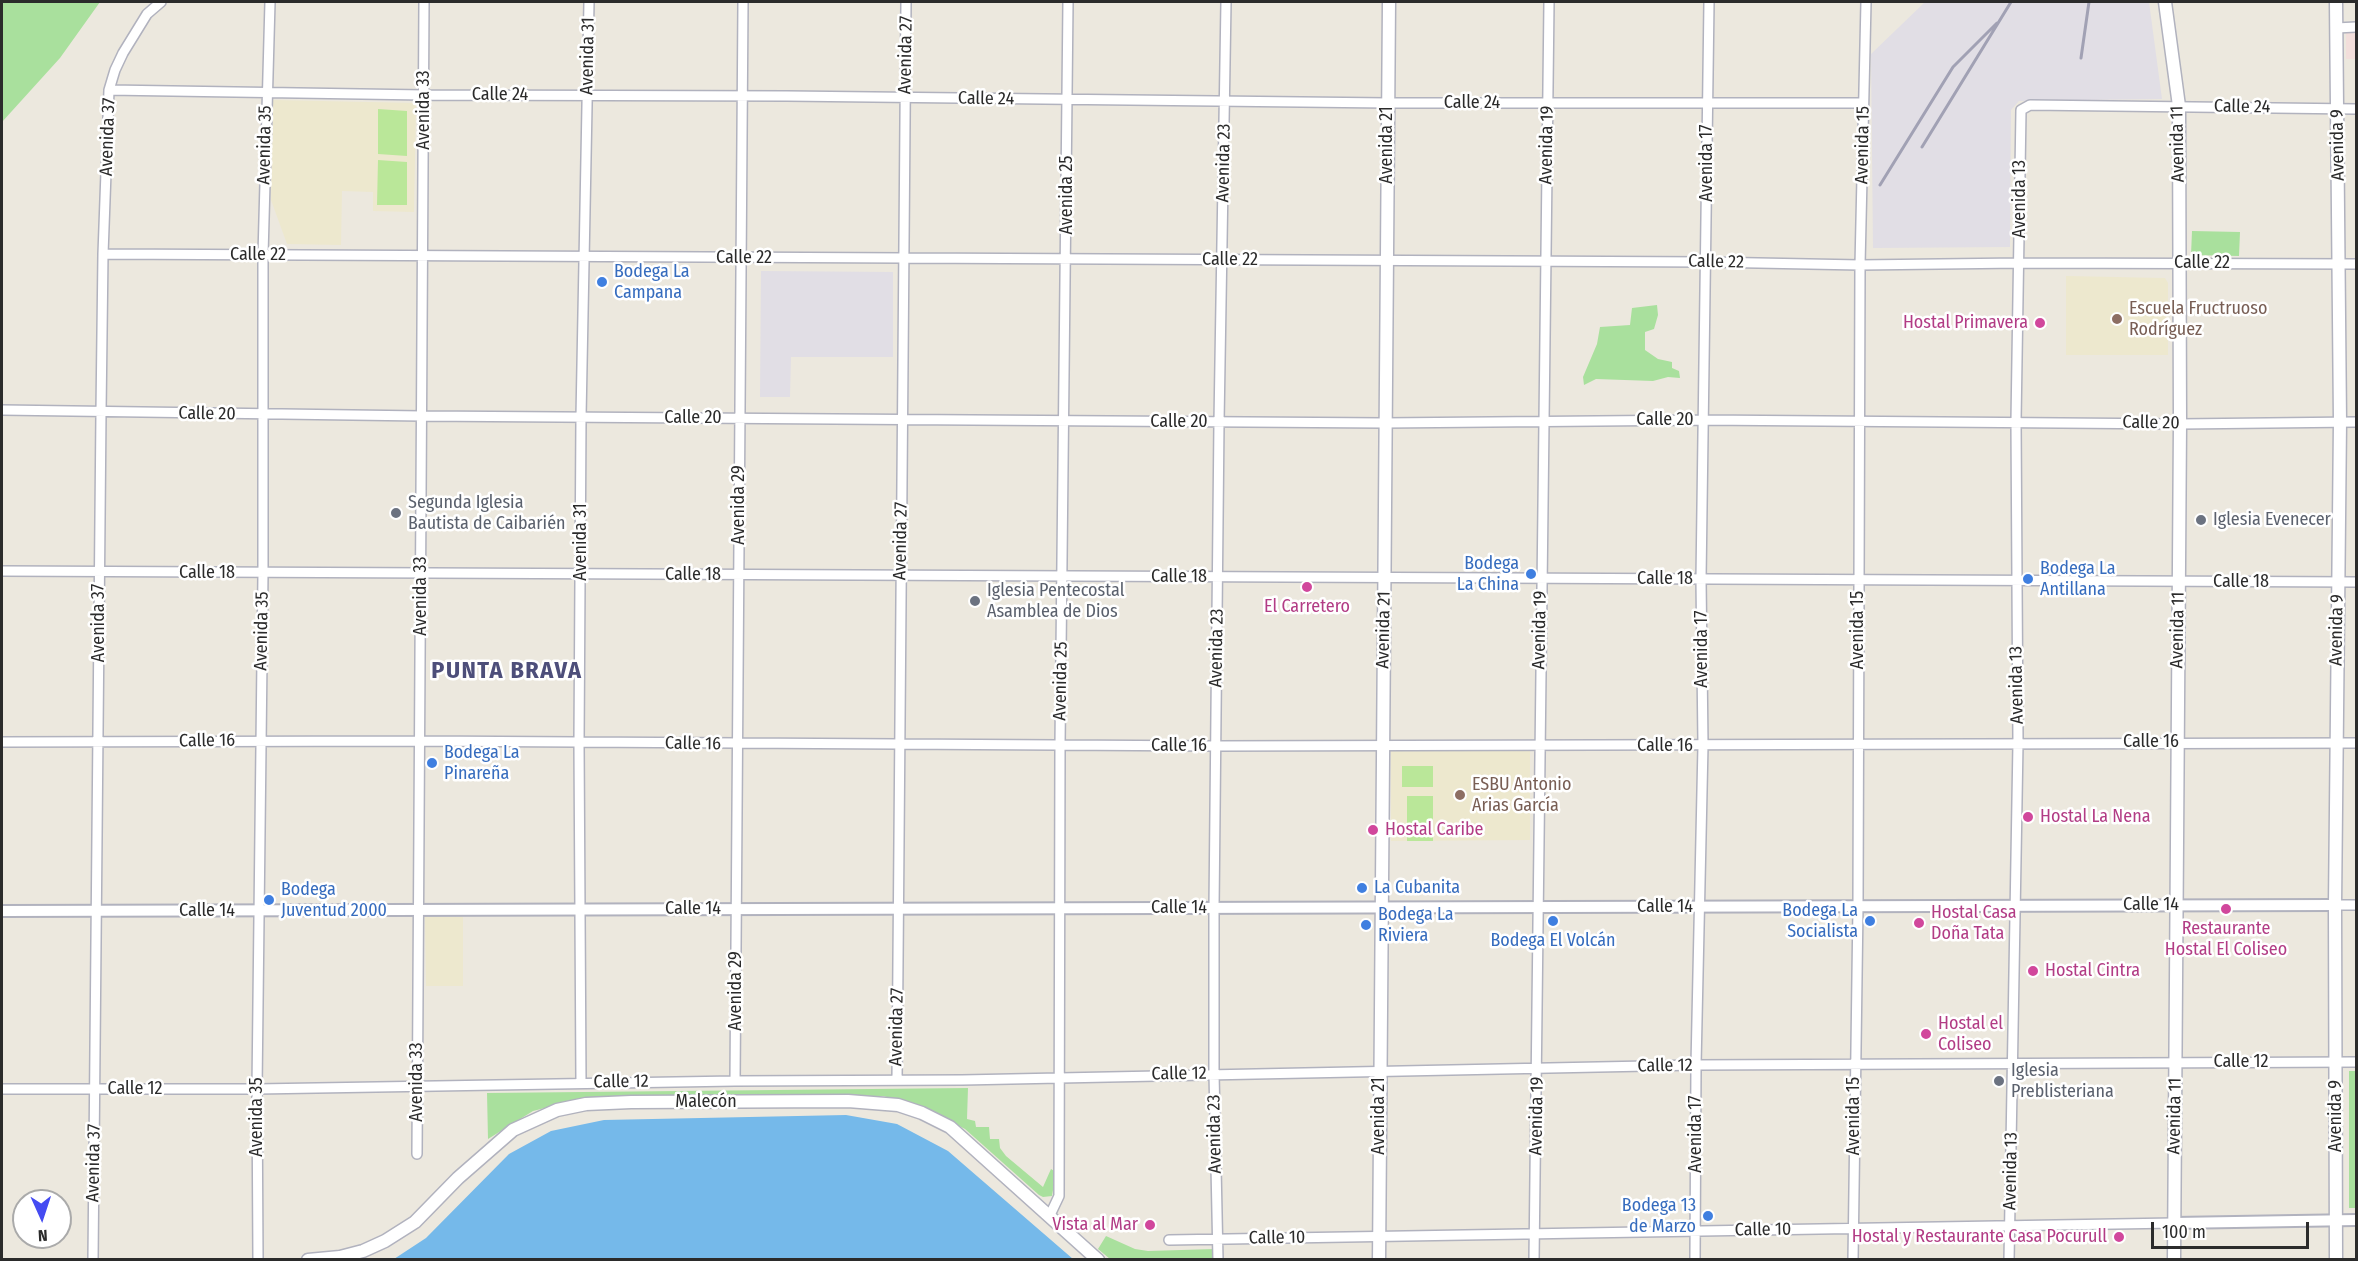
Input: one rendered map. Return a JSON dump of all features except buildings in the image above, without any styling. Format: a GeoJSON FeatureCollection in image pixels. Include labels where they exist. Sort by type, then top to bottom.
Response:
{"type":"FeatureCollection","features":[{"type":"Feature","properties":{"kind":"main road","name":"Avenida 21"},"geometry":{"type":"LineString","coordinates":[[1379,1260],[1389,2]]}},
{"type":"Feature","properties":{"kind":"main road","name":"Avenida 11"},"geometry":{"type":"LineString","coordinates":[[2165,2],[2179,106],[2180,424],[2174,1260]]}},
{"type":"Feature","properties":{"kind":"main road","name":"Avenida 9"},"geometry":{"type":"LineString","coordinates":[[2336,2],[2340,422],[2335,905],[2336,1260]]}},
{"type":"Feature","properties":{"kind":"main road","name":"Malecón"},"geometry":{"type":"LineString","coordinates":[[308,1260],[340,1257],[363,1251],[385,1241],[415,1222],[458,1178],[513,1130],[557,1110],[586,1104],[848,1101],[898,1105],[922,1113],[957,1132],[1098,1260]]}},
{"type":"Feature","properties":{"kind":"street","name":"Avenida 37"},"geometry":{"type":"LineString","coordinates":[[93,1260],[103,254],[109,90],[115,70],[127,45],[147,14],[161,2]]}},
{"type":"Feature","properties":{"kind":"street","name":"Avenida 35"},"geometry":{"type":"LineString","coordinates":[[258,1260],[257,1089],[263,573],[263,255],[270,2]]}},
{"type":"Feature","properties":{"kind":"street","name":"Avenida 33"},"geometry":{"type":"LineString","coordinates":[[417,1154],[424,2]]}},
{"type":"Feature","properties":{"kind":"street","name":"Avenida 31"},"geometry":{"type":"LineString","coordinates":[[581,1083],[579,743],[581,417],[589,2]]}},
{"type":"Feature","properties":{"kind":"street","name":"Avenida 29"},"geometry":{"type":"LineString","coordinates":[[735,1081],[743,2]]}},
{"type":"Feature","properties":{"kind":"street","name":"Avenida 27"},"geometry":{"type":"LineString","coordinates":[[897,1080],[906,2]]}},
{"type":"Feature","properties":{"kind":"street","name":"Avenida 25"},"geometry":{"type":"LineString","coordinates":[[1050,1215],[1059,1196],[1060,745],[1068,2]]}},
{"type":"Feature","properties":{"kind":"street","name":"Avenida 23"},"geometry":{"type":"LineString","coordinates":[[1218,1260],[1214,1073],[1214,908],[1226,2]]}},
{"type":"Feature","properties":{"kind":"street","name":"Avenida 19"},"geometry":{"type":"LineString","coordinates":[[1534,1260],[1549,2]]}},
{"type":"Feature","properties":{"kind":"street","name":"Avenida 17"},"geometry":{"type":"LineString","coordinates":[[1695,1260],[1709,2]]}},
{"type":"Feature","properties":{"kind":"street","name":"Avenida 15"},"geometry":{"type":"LineString","coordinates":[[1853,1260],[1858,906],[1860,265],[1866,2]]}},
{"type":"Feature","properties":{"kind":"street"},"geometry":{"type":"LineString","coordinates":[[2336,28],[2356,27]]}},
{"type":"Feature","properties":{"kind":"street","name":"Calle 24"},"geometry":{"type":"LineString","coordinates":[[109,90],[1387,103],[1863,103]]}},
{"type":"Feature","properties":{"kind":"street","name":"Calle 24"},"geometry":{"type":"LineString","coordinates":[[2021,110],[2030,105],[2356,109]]}},
{"type":"Feature","properties":{"kind":"street","name":"Avenida 13"},"geometry":{"type":"LineString","coordinates":[[2009,1260],[2018,742],[2016,422],[2021,110]]}},
{"type":"Feature","properties":{"kind":"street","name":"Calle 22"},"geometry":{"type":"LineString","coordinates":[[103,254],[1707,262],[1860,265],[2356,264]]}},
{"type":"Feature","properties":{"kind":"street","name":"Calle 20"},"geometry":{"type":"LineString","coordinates":[[2,410],[422,416],[1384,423],[1703,420],[2180,424],[2356,422]]}},
{"type":"Feature","properties":{"kind":"street","name":"Calle 18"},"geometry":{"type":"LineString","coordinates":[[2,571],[2356,582]]}},
{"type":"Feature","properties":{"kind":"street","name":"Calle 16"},"geometry":{"type":"LineString","coordinates":[[2,742],[260,740],[1216,746],[1702,746],[2018,742],[2356,743]]}},
{"type":"Feature","properties":{"kind":"street","name":"Calle 14"},"geometry":{"type":"LineString","coordinates":[[2,911],[2356,905]]}},
{"type":"Feature","properties":{"kind":"street","name":"Calle 12"},"geometry":{"type":"LineString","coordinates":[[2,1089],[257,1089],[1855,1063],[2356,1062]]}},
{"type":"Feature","properties":{"kind":"street","name":"Calle 10"},"geometry":{"type":"LineString","coordinates":[[1169,1240],[2356,1220]]}},
{"type":"Feature","properties":{"kind":"shaded area"},"geometry":{"type":"Polygon","coordinates":[[[1925,2],[2149,2],[2162,99],[2019,101],[2011,110],[2010,247],[1873,248],[1871,54],[1925,2]]]}},
{"type":"Feature","properties":{"kind":"shaded area"},"geometry":{"type":"Polygon","coordinates":[[[2356,32],[2356,59],[2346,59],[2346,33],[2356,32]]]}},
{"type":"Feature","properties":{"kind":"shaded area"},"geometry":{"type":"Polygon","coordinates":[[[273,100],[416,103],[414,212],[373,211],[373,192],[342,191],[341,245],[287,244],[271,200],[273,100]]]}},
{"type":"Feature","properties":{"kind":"shaded area"},"geometry":{"type":"Polygon","coordinates":[[[761,271],[893,272],[893,357],[791,357],[790,397],[760,397],[761,271]]]}},
{"type":"Feature","properties":{"kind":"shaded area","name":"Escuela Fructruoso Rodríguez"},"geometry":{"type":"Polygon","coordinates":[[[2066,276],[2165,278],[2168,283],[2168,355],[2066,355],[2066,276]]]}},
{"type":"Feature","properties":{"kind":"shaded area","name":"ESBU Antonio Arias García"},"geometry":{"type":"Polygon","coordinates":[[[1391,750],[1530,750],[1530,840],[1391,841],[1391,750]]]}},
{"type":"Feature","properties":{"kind":"shaded area"},"geometry":{"type":"Polygon","coordinates":[[[425,917],[463,917],[463,986],[426,986],[425,917]]]}},
{"type":"Feature","properties":{"kind":"green space"},"geometry":{"type":"Polygon","coordinates":[[[2,2],[100,2],[60,58],[2,122],[2,2]]]}},
{"type":"Feature","properties":{"kind":"green space"},"geometry":{"type":"Polygon","coordinates":[[[378,109],[407,111],[407,156],[378,154],[378,109]]]}},
{"type":"Feature","properties":{"kind":"green space"},"geometry":{"type":"Polygon","coordinates":[[[378,160],[407,162],[407,205],[377,205],[378,160]]]}},
{"type":"Feature","properties":{"kind":"green space"},"geometry":{"type":"Polygon","coordinates":[[[2192,231],[2240,232],[2239,256],[2191,255],[2192,231]]]}},
{"type":"Feature","properties":{"kind":"green space"},"geometry":{"type":"Polygon","coordinates":[[[1657,305],[1658,315],[1654,329],[1645,332],[1645,350],[1658,359],[1672,362],[1672,368],[1679,371],[1680,378],[1668,377],[1653,381],[1596,379],[1584,385],[1583,377],[1597,344],[1600,327],[1630,325],[1632,308],[1657,305]]]}},
{"type":"Feature","properties":{"kind":"green space"},"geometry":{"type":"Polygon","coordinates":[[[1402,766],[1433,766],[1433,787],[1402,787],[1402,766]]]}},
{"type":"Feature","properties":{"kind":"green space"},"geometry":{"type":"Polygon","coordinates":[[[1407,796],[1433,796],[1433,841],[1407,841],[1407,796]]]}},
{"type":"Feature","properties":{"kind":"green space"},"geometry":{"type":"Polygon","coordinates":[[[2349,1071],[2356,1071],[2356,1208],[2349,1208],[2349,1071]]]}},
{"type":"Feature","properties":{"kind":"green space"},"geometry":{"type":"Polygon","coordinates":[[[968,1088],[967,1119],[975,1121],[976,1127],[989,1127],[990,1139],[999,1139],[1000,1148],[1006,1156],[1043,1187],[1051,1169],[1056,1172],[1052,1196],[1039,1195],[965,1129],[917,1105],[883,1096],[661,1096],[576,1100],[533,1111],[488,1139],[487,1093],[968,1088]]]}},
{"type":"Feature","properties":{"kind":"green space"},"geometry":{"type":"Polygon","coordinates":[[[1106,1236],[1135,1249],[1148,1251],[1215,1249],[1215,1259],[1110,1259],[1098,1249],[1106,1236]]]}},
{"type":"Feature","properties":{"kind":"water"},"geometry":{"type":"Polygon","coordinates":[[[846,1115],[897,1124],[948,1151],[1073,1259],[394,1259],[426,1238],[509,1154],[551,1131],[604,1120],[846,1115]]]}},
{"type":"Feature","properties":{"kind":"railway"},"geometry":{"type":"LineString","coordinates":[[1922,147],[2011,2]]}},
{"type":"Feature","properties":{"kind":"railway"},"geometry":{"type":"LineString","coordinates":[[2081,58],[2089,2]]}},
{"type":"Feature","properties":{"kind":"railway"},"geometry":{"type":"LineString","coordinates":[[1880,185],[1953,67],[1997,23]]}},
{"type":"Feature","properties":{"kind":"place","name":"Bodega La Campana"},"geometry":{"type":"Point","coordinates":[602,282]}},
{"type":"Feature","properties":{"kind":"place","name":"Escuela Fructruoso Rodríguez"},"geometry":{"type":"Point","coordinates":[2117,319]}},
{"type":"Feature","properties":{"kind":"place","name":"Hostal Primavera"},"geometry":{"type":"Point","coordinates":[2040,323]}},
{"type":"Feature","properties":{"kind":"place","name":"Segunda Iglesia Bautista de Caibarién"},"geometry":{"type":"Point","coordinates":[396,513]}},
{"type":"Feature","properties":{"kind":"place","name":"Iglesia Evenecer"},"geometry":{"type":"Point","coordinates":[2201,520]}},
{"type":"Feature","properties":{"kind":"place","name":"Bodega La China"},"geometry":{"type":"Point","coordinates":[1531,574]}},
{"type":"Feature","properties":{"kind":"place","name":"Bodega La Antillana"},"geometry":{"type":"Point","coordinates":[2028,579]}},
{"type":"Feature","properties":{"kind":"place","name":"El Carretero"},"geometry":{"type":"Point","coordinates":[1307,587]}},
{"type":"Feature","properties":{"kind":"place","name":"Iglesia Pentecostal Asamblea de Dios"},"geometry":{"type":"Point","coordinates":[975,601]}},
{"type":"Feature","properties":{"kind":"place","name":"Bodega La Pinareña"},"geometry":{"type":"Point","coordinates":[432,763]}},
{"type":"Feature","properties":{"kind":"place","name":"ESBU Antonio Arias García"},"geometry":{"type":"Point","coordinates":[1460,795]}},
{"type":"Feature","properties":{"kind":"place","name":"Hostal La Nena"},"geometry":{"type":"Point","coordinates":[2028,817]}},
{"type":"Feature","properties":{"kind":"place","name":"Hostal Caribe"},"geometry":{"type":"Point","coordinates":[1373,830]}},
{"type":"Feature","properties":{"kind":"place","name":"La Cubanita"},"geometry":{"type":"Point","coordinates":[1362,888]}},
{"type":"Feature","properties":{"kind":"place","name":"Bodega Juventud 2000"},"geometry":{"type":"Point","coordinates":[269,900]}},
{"type":"Feature","properties":{"kind":"place","name":"Restaurante Hostal El Coliseo"},"geometry":{"type":"Point","coordinates":[2226,909]}},
{"type":"Feature","properties":{"kind":"place","name":"Bodega El Volcán"},"geometry":{"type":"Point","coordinates":[1553,921]}},
{"type":"Feature","properties":{"kind":"place","name":"Bodega La Socialista"},"geometry":{"type":"Point","coordinates":[1870,921]}},
{"type":"Feature","properties":{"kind":"place","name":"Hostal Casa Doña Tata"},"geometry":{"type":"Point","coordinates":[1919,923]}},
{"type":"Feature","properties":{"kind":"place","name":"Bodega La Riviera"},"geometry":{"type":"Point","coordinates":[1366,925]}},
{"type":"Feature","properties":{"kind":"place","name":"Hostal Cintra"},"geometry":{"type":"Point","coordinates":[2033,971]}},
{"type":"Feature","properties":{"kind":"place","name":"Hostal el Coliseo"},"geometry":{"type":"Point","coordinates":[1926,1034]}},
{"type":"Feature","properties":{"kind":"place","name":"Iglesia Preblisteriana"},"geometry":{"type":"Point","coordinates":[1999,1081]}},
{"type":"Feature","properties":{"kind":"place","name":"Bodega 13 de Marzo"},"geometry":{"type":"Point","coordinates":[1708,1216]}},
{"type":"Feature","properties":{"kind":"place","name":"Vista al Mar"},"geometry":{"type":"Point","coordinates":[1150,1225]}},
{"type":"Feature","properties":{"kind":"place","name":"Hostal y Restaurante Casa Pocurull"},"geometry":{"type":"Point","coordinates":[2119,1237]}},
{"type":"Feature","properties":{"kind":"district","name":"PUNTA BRAVA"},"geometry":{"type":"Point","coordinates":[507,671]}}]}
